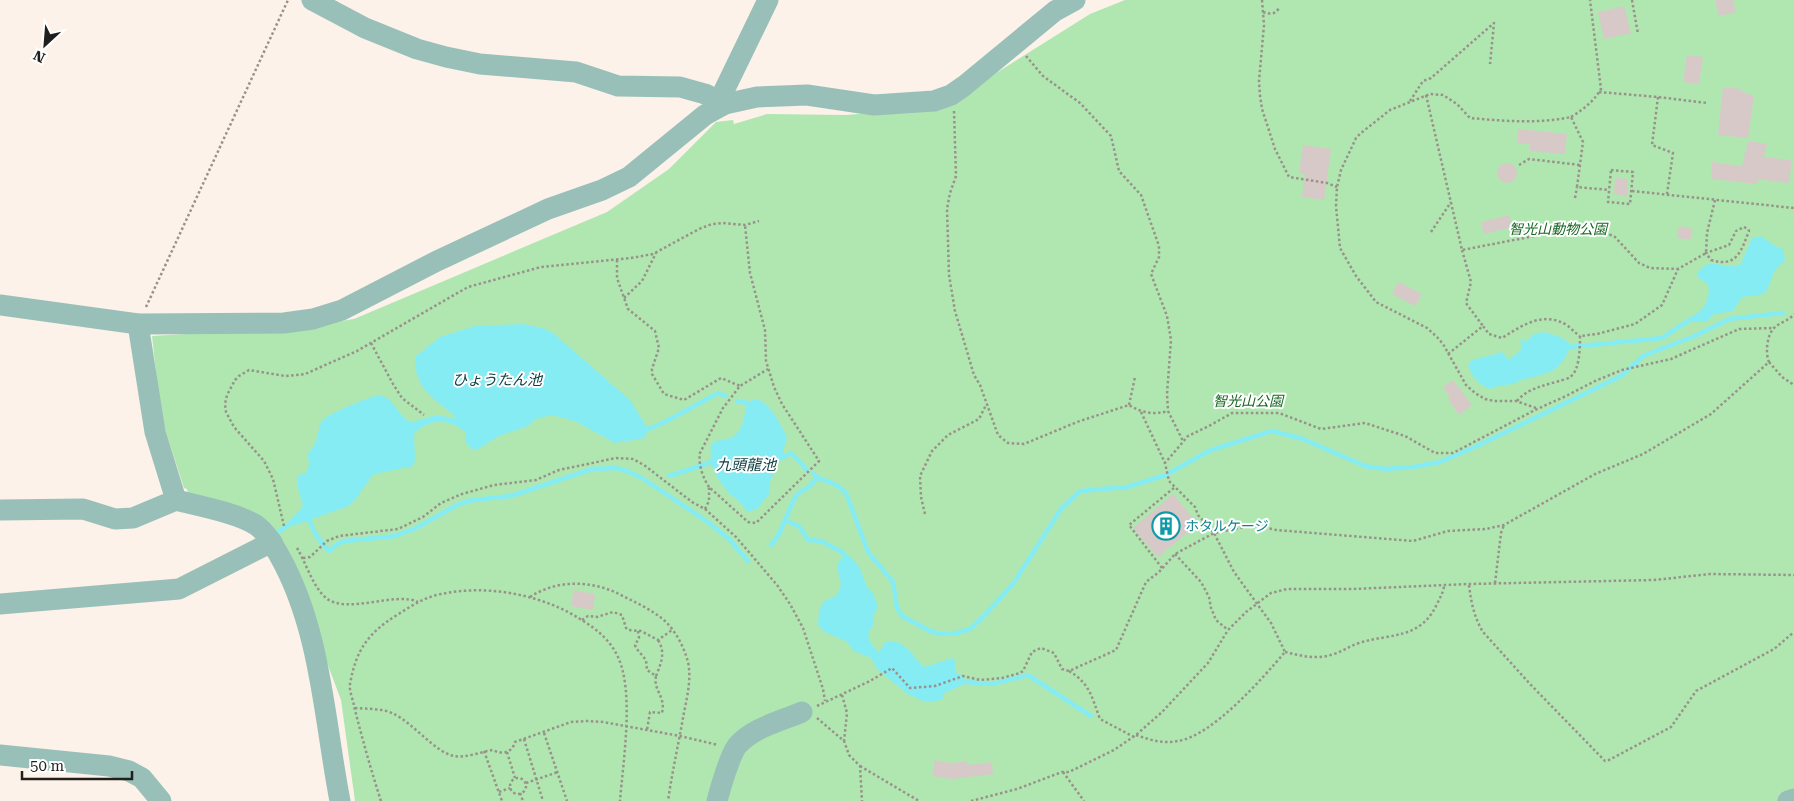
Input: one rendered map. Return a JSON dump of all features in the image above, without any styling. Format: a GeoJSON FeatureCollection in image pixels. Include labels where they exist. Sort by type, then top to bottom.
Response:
{"type":"FeatureCollection","features":[{"type":"Feature","properties":{"kind":"street"},"geometry":{"type":"LineString","coordinates":[[312,0],[365,28],[417,49],[480,64],[576,72],[618,86],[680,87],[705,94],[722,102],[757,97],[807,95],[874,105],[934,102],[951,95],[1054,12],[1075,0]]}},
{"type":"Feature","properties":{"kind":"street"},"geometry":{"type":"LineString","coordinates":[[0,305],[138,324],[284,323],[313,319],[342,310],[437,261],[548,209],[602,190],[629,177],[722,102],[768,0]]}},
{"type":"Feature","properties":{"kind":"street"},"geometry":{"type":"LineString","coordinates":[[138,324],[155,432],[176,500]]}},
{"type":"Feature","properties":{"kind":"street"},"geometry":{"type":"LineString","coordinates":[[0,510],[83,509],[115,519],[133,518],[176,500],[246,519],[274,535],[295,563],[321,683],[340,801]]}},
{"type":"Feature","properties":{"kind":"street"},"geometry":{"type":"LineString","coordinates":[[0,604],[179,589],[274,535]]}},
{"type":"Feature","properties":{"kind":"street"},"geometry":{"type":"LineString","coordinates":[[717,801],[736,748],[745,739],[761,729],[805,711]]}},
{"type":"Feature","properties":{"kind":"street"},"geometry":{"type":"LineString","coordinates":[[0,755],[109,766],[129,771],[142,778],[161,801]]}},
{"type":"Feature","properties":{"kind":"street"},"geometry":{"type":"LineString","coordinates":[[1788,801],[1794,799]]}},
{"type":"Feature","properties":{"kind":"path"},"geometry":{"type":"LineString","coordinates":[[138,324],[288,0]]}},
{"type":"Feature","properties":{"kind":"path"},"geometry":{"type":"LineString","coordinates":[[1262,0],[1264,25],[1259,81],[1262,108],[1275,149],[1289,177],[1327,183],[1337,187]]}},
{"type":"Feature","properties":{"kind":"path"},"geometry":{"type":"LineString","coordinates":[[1537,409],[1516,401],[1485,399],[1475,393],[1466,385],[1443,344],[1427,328],[1376,302],[1356,276],[1340,248],[1336,206],[1337,187],[1341,170],[1356,138],[1390,110],[1426,95],[1443,95],[1457,104],[1470,118],[1511,122],[1551,121],[1571,117],[1584,109],[1594,100],[1601,89],[1590,0]]}},
{"type":"Feature","properties":{"kind":"path"},"geometry":{"type":"LineString","coordinates":[[1632,0],[1638,34]]}},
{"type":"Feature","properties":{"kind":"path"},"geometry":{"type":"LineString","coordinates":[[1263,12],[1272,13],[1276,12],[1279,8]]}},
{"type":"Feature","properties":{"kind":"path"},"geometry":{"type":"LineString","coordinates":[[1409,102],[1423,81],[1432,78],[1494,23],[1490,64]]}},
{"type":"Feature","properties":{"kind":"path"},"geometry":{"type":"LineString","coordinates":[[1015,44],[1043,76],[1080,103],[1111,136],[1119,171],[1141,195],[1159,246],[1159,257],[1151,274],[1167,316],[1171,340],[1166,394],[1168,411],[1183,441]]}},
{"type":"Feature","properties":{"kind":"path"},"geometry":{"type":"LineString","coordinates":[[1599,92],[1706,103]]}},
{"type":"Feature","properties":{"kind":"path"},"geometry":{"type":"LineString","coordinates":[[951,95],[956,116],[956,176],[950,193],[948,209],[949,275],[955,311],[974,374],[980,385],[998,435],[1008,443],[1024,444],[1077,422],[1129,405],[1141,412],[1158,414],[1168,411]]}},
{"type":"Feature","properties":{"kind":"path"},"geometry":{"type":"LineString","coordinates":[[1426,95],[1471,282],[1466,303],[1489,334],[1502,338],[1528,322],[1548,318],[1568,326],[1580,336],[1597,334],[1635,324],[1662,305],[1678,269]]}},
{"type":"Feature","properties":{"kind":"path"},"geometry":{"type":"LineString","coordinates":[[1658,97],[1652,145],[1673,154],[1667,194]]}},
{"type":"Feature","properties":{"kind":"path"},"geometry":{"type":"LineString","coordinates":[[1571,117],[1583,142],[1575,198]]}},
{"type":"Feature","properties":{"kind":"path"},"geometry":{"type":"LineString","coordinates":[[1519,165],[1528,159],[1580,165]]}},
{"type":"Feature","properties":{"kind":"path"},"geometry":{"type":"LineString","coordinates":[[1611,170],[1634,172],[1632,190],[1630,204],[1608,202],[1611,170]]}},
{"type":"Feature","properties":{"kind":"path"},"geometry":{"type":"LineString","coordinates":[[1576,187],[1609,190]]}},
{"type":"Feature","properties":{"kind":"path"},"geometry":{"type":"LineString","coordinates":[[1632,190],[1794,208]]}},
{"type":"Feature","properties":{"kind":"path"},"geometry":{"type":"LineString","coordinates":[[1462,250],[1576,228],[1595,228],[1615,238],[1639,263],[1650,268],[1678,269],[1706,253],[1726,248],[1736,231],[1744,227],[1749,231],[1742,251],[1733,260],[1718,262],[1711,260],[1706,253],[1707,233],[1715,200]]}},
{"type":"Feature","properties":{"kind":"path"},"geometry":{"type":"LineString","coordinates":[[1431,232],[1451,202]]}},
{"type":"Feature","properties":{"kind":"path"},"geometry":{"type":"LineString","coordinates":[[274,535],[273,479],[264,461],[234,426],[226,412],[227,395],[235,380],[249,370],[285,376],[305,374],[371,343],[468,287],[542,268],[632,258],[656,252],[712,224],[745,225],[759,221]]}},
{"type":"Feature","properties":{"kind":"path"},"geometry":{"type":"LineString","coordinates":[[745,225],[750,273],[765,330],[768,369],[782,404],[819,461],[756,523],[748,522],[709,487],[705,481],[699,460],[700,453],[723,408],[740,386],[768,369]]}},
{"type":"Feature","properties":{"kind":"path"},"geometry":{"type":"LineString","coordinates":[[624,298],[642,281],[656,252]]}},
{"type":"Feature","properties":{"kind":"path"},"geometry":{"type":"LineString","coordinates":[[617,260],[617,278],[628,309],[656,332],[659,348],[652,374],[664,394],[684,400],[721,378],[740,386]]}},
{"type":"Feature","properties":{"kind":"path"},"geometry":{"type":"LineString","coordinates":[[1164,463],[1188,436],[1232,413],[1279,413],[1321,429],[1365,423],[1405,436],[1435,453],[1453,453],[1595,380],[1622,370],[1671,359],[1739,329],[1774,328],[1791,318],[1794,314]]}},
{"type":"Feature","properties":{"kind":"path"},"geometry":{"type":"LineString","coordinates":[[1448,354],[1483,326]]}},
{"type":"Feature","properties":{"kind":"path"},"geometry":{"type":"LineString","coordinates":[[1774,328],[1767,346],[1767,358],[1782,377],[1794,385]]}},
{"type":"Feature","properties":{"kind":"path"},"geometry":{"type":"LineString","coordinates":[[1516,401],[1532,389],[1571,377],[1575,371],[1580,353],[1580,336]]}},
{"type":"Feature","properties":{"kind":"path"},"geometry":{"type":"LineString","coordinates":[[371,343],[402,398],[424,414]]}},
{"type":"Feature","properties":{"kind":"path"},"geometry":{"type":"LineString","coordinates":[[1069,671],[1116,650],[1146,582],[1159,572],[1175,554],[1214,533],[1255,525],[1276,530],[1413,541],[1448,531],[1486,529],[1504,525],[1595,474],[1643,454],[1711,414],[1769,362]]}},
{"type":"Feature","properties":{"kind":"path"},"geometry":{"type":"LineString","coordinates":[[1129,405],[1135,377]]}},
{"type":"Feature","properties":{"kind":"path"},"geometry":{"type":"LineString","coordinates":[[925,514],[921,496],[920,476],[932,451],[948,435],[979,420],[986,405]]}},
{"type":"Feature","properties":{"kind":"path"},"geometry":{"type":"LineString","coordinates":[[1141,412],[1164,463],[1169,482],[1195,507],[1198,514],[1214,533],[1234,572],[1271,623],[1286,652],[1304,657],[1322,658],[1358,643],[1408,633],[1422,625],[1432,614],[1444,586]]}},
{"type":"Feature","properties":{"kind":"path"},"geometry":{"type":"LineString","coordinates":[[295,563],[310,556],[327,541],[339,536],[398,529],[423,517],[442,503],[462,494],[494,485],[536,480],[559,470],[616,458],[633,459],[644,465],[692,502],[705,508],[736,537],[777,585],[803,628],[823,689],[825,702]]}},
{"type":"Feature","properties":{"kind":"path"},"geometry":{"type":"LineString","coordinates":[[705,508],[709,501],[709,487]]}},
{"type":"Feature","properties":{"kind":"path"},"geometry":{"type":"LineString","coordinates":[[1162,568],[1129,526],[1175,487]]}},
{"type":"Feature","properties":{"kind":"path"},"geometry":{"type":"LineString","coordinates":[[1495,584],[1501,533],[1504,525]]}},
{"type":"Feature","properties":{"kind":"path"},"geometry":{"type":"LineString","coordinates":[[295,545],[295,563],[314,581],[326,598],[334,602],[356,603],[402,599],[418,602]]}},
{"type":"Feature","properties":{"kind":"path"},"geometry":{"type":"LineString","coordinates":[[1175,554],[1201,582],[1209,597],[1210,608],[1216,620],[1228,630]]}},
{"type":"Feature","properties":{"kind":"path"},"geometry":{"type":"LineString","coordinates":[[971,801],[1017,789],[1062,772],[1069,772],[1114,750],[1135,736],[1162,712],[1208,663],[1228,630],[1246,612],[1271,592],[1287,589],[1353,589],[1469,584],[1654,580],[1710,574],[1794,575]]}},
{"type":"Feature","properties":{"kind":"path"},"geometry":{"type":"LineString","coordinates":[[530,597],[550,587],[573,583],[590,584],[608,589],[650,610],[667,623],[678,637],[688,663],[688,690],[668,801]]}},
{"type":"Feature","properties":{"kind":"path"},"geometry":{"type":"LineString","coordinates":[[1469,584],[1472,607],[1482,632],[1605,761],[1671,727],[1696,691],[1774,650],[1794,632]]}},
{"type":"Feature","properties":{"kind":"path"},"geometry":{"type":"LineString","coordinates":[[381,801],[350,687],[355,665],[363,644],[378,628],[418,602],[441,594],[492,591],[530,597],[555,606],[582,620],[606,637],[618,655],[624,674],[627,696],[620,801]]}},
{"type":"Feature","properties":{"kind":"path"},"geometry":{"type":"LineString","coordinates":[[582,620],[588,616],[597,617],[614,612],[622,615],[628,630],[638,631],[658,640],[663,652],[654,684],[664,705],[662,713],[650,712],[647,730]]}},
{"type":"Feature","properties":{"kind":"path"},"geometry":{"type":"LineString","coordinates":[[658,640],[672,630]]}},
{"type":"Feature","properties":{"kind":"path"},"geometry":{"type":"LineString","coordinates":[[638,631],[639,638],[635,645],[636,648],[646,660],[647,670],[656,676]]}},
{"type":"Feature","properties":{"kind":"path"},"geometry":{"type":"LineString","coordinates":[[844,741],[805,711],[892,668],[910,688],[935,686],[963,676],[980,680],[1002,678],[1023,671],[1032,652],[1041,648],[1054,653],[1062,669],[1079,676],[1087,684],[1100,719],[1135,736],[1152,741],[1168,742],[1193,737],[1211,726],[1262,678],[1286,652]]}},
{"type":"Feature","properties":{"kind":"path"},"geometry":{"type":"LineString","coordinates":[[842,694],[847,714],[844,741],[849,755],[860,766],[919,801]]}},
{"type":"Feature","properties":{"kind":"path"},"geometry":{"type":"LineString","coordinates":[[355,708],[392,713],[411,724],[436,746],[453,756],[468,756],[493,750],[499,753],[507,752],[511,750],[515,742],[571,722],[587,721],[626,726],[736,748]]}},
{"type":"Feature","properties":{"kind":"path"},"geometry":{"type":"LineString","coordinates":[[544,733],[567,801]]}},
{"type":"Feature","properties":{"kind":"path"},"geometry":{"type":"LineString","coordinates":[[524,739],[543,801]]}},
{"type":"Feature","properties":{"kind":"path"},"geometry":{"type":"LineString","coordinates":[[484,751],[502,801]]}},
{"type":"Feature","properties":{"kind":"path"},"geometry":{"type":"LineString","coordinates":[[507,752],[516,778]]}},
{"type":"Feature","properties":{"kind":"path"},"geometry":{"type":"LineString","coordinates":[[860,766],[862,801]]}},
{"type":"Feature","properties":{"kind":"path"},"geometry":{"type":"LineString","coordinates":[[525,783],[558,772]]}},
{"type":"Feature","properties":{"kind":"path"},"geometry":{"type":"LineString","coordinates":[[1062,772],[1084,801]]}},
{"type":"Feature","properties":{"kind":"path"},"geometry":{"type":"LineString","coordinates":[[510,788],[515,793],[520,793],[526,788],[525,783],[520,778],[516,778]]}},
{"type":"Feature","properties":{"kind":"path"},"geometry":{"type":"LineString","coordinates":[[510,788],[511,782],[516,778]]}},
{"type":"Feature","properties":{"kind":"path"},"geometry":{"type":"LineString","coordinates":[[499,792],[510,788]]}},
{"type":"Feature","properties":{"kind":"path"},"geometry":{"type":"LineString","coordinates":[[520,793],[523,801]]}},
{"type":"Feature","properties":{"kind":"green space","name":"智光山公園"},"geometry":{"type":"Polygon","coordinates":[[[1125,0],[1794,0],[1794,796],[1780,801],[355,801],[341,700],[288,559],[268,523],[190,500],[187,489],[184,488],[161,417],[152,336],[301,327],[354,319],[607,212],[669,169],[716,122],[733,120],[734,124],[767,114],[846,115],[942,107],[1090,14],[1125,0]]]}},
{"type":"Feature","properties":{"kind":"water"},"geometry":{"type":"Polygon","coordinates":[[[1760,236],[1783,249],[1785,260],[1775,270],[1766,292],[1760,295],[1742,297],[1733,311],[1715,314],[1706,322],[1691,322],[1690,317],[1703,308],[1709,289],[1708,284],[1697,277],[1697,273],[1702,267],[1712,264],[1740,265],[1752,238],[1760,236]]]}},
{"type":"Feature","properties":{"kind":"water","name":"ひょうたん池"},"geometry":{"type":"Polygon","coordinates":[[[524,324],[546,329],[554,334],[630,400],[648,429],[645,438],[615,443],[575,421],[552,415],[536,419],[528,426],[499,436],[478,449],[471,449],[465,441],[466,433],[460,428],[446,423],[433,423],[426,425],[414,434],[415,460],[413,466],[375,474],[349,506],[292,526],[288,522],[303,506],[297,476],[306,473],[309,465],[308,453],[316,441],[320,425],[325,418],[349,406],[379,395],[389,399],[406,420],[412,422],[436,415],[454,418],[455,416],[432,398],[421,385],[415,357],[440,337],[475,326],[524,324]]]}},
{"type":"Feature","properties":{"kind":"water"},"geometry":{"type":"Polygon","coordinates":[[[1544,332],[1560,337],[1570,343],[1561,364],[1551,371],[1513,384],[1489,389],[1476,380],[1471,373],[1468,365],[1472,360],[1503,352],[1508,360],[1520,350],[1520,340],[1526,341],[1534,334],[1544,332]]]}},
{"type":"Feature","properties":{"kind":"water","name":"九頭龍池"},"geometry":{"type":"Polygon","coordinates":[[[754,399],[760,400],[770,408],[787,437],[784,457],[777,465],[770,482],[769,494],[757,509],[747,512],[742,504],[725,488],[716,474],[711,460],[711,444],[736,434],[744,420],[747,403],[754,399]]]}},
{"type":"Feature","properties":{"kind":"water"},"geometry":{"type":"Polygon","coordinates":[[[844,553],[850,556],[860,568],[867,587],[873,593],[878,607],[873,616],[874,623],[868,634],[871,643],[877,651],[880,651],[885,642],[897,642],[907,648],[924,667],[953,658],[956,664],[955,672],[961,675],[967,683],[944,693],[943,699],[923,701],[908,694],[878,670],[871,658],[854,651],[847,642],[823,631],[818,625],[819,612],[823,602],[837,595],[841,584],[837,566],[844,553]]]}},
{"type":"Feature","properties":{"kind":"building"},"geometry":{"type":"Polygon","coordinates":[[[1715,0],[1733,0],[1736,12],[1719,16],[1715,0]]]}},
{"type":"Feature","properties":{"kind":"building"},"geometry":{"type":"Polygon","coordinates":[[[1624,6],[1631,33],[1604,39],[1598,12],[1624,6]]]}},
{"type":"Feature","properties":{"kind":"building"},"geometry":{"type":"Polygon","coordinates":[[[1687,55],[1703,57],[1699,84],[1683,82],[1687,55]]]}},
{"type":"Feature","properties":{"kind":"building"},"geometry":{"type":"Polygon","coordinates":[[[1723,87],[1741,89],[1741,92],[1745,92],[1745,94],[1754,95],[1748,138],[1718,135],[1723,87]]]}},
{"type":"Feature","properties":{"kind":"building"},"geometry":{"type":"Polygon","coordinates":[[[1518,129],[1567,134],[1565,154],[1530,151],[1530,144],[1517,143],[1518,129]]]}},
{"type":"Feature","properties":{"kind":"building"},"geometry":{"type":"Polygon","coordinates":[[[1748,141],[1767,144],[1764,157],[1792,160],[1789,183],[1757,179],[1757,184],[1711,179],[1712,162],[1742,166],[1748,141]]]}},
{"type":"Feature","properties":{"kind":"building"},"geometry":{"type":"Polygon","coordinates":[[[1303,145],[1331,149],[1324,200],[1302,197],[1305,174],[1299,173],[1303,145]]]}},
{"type":"Feature","properties":{"kind":"building"},"geometry":{"type":"Polygon","coordinates":[[[1507,163],[1514,166],[1517,173],[1514,180],[1507,183],[1500,180],[1497,173],[1500,166],[1507,163]]]}},
{"type":"Feature","properties":{"kind":"building"},"geometry":{"type":"Polygon","coordinates":[[[1615,178],[1628,179],[1627,196],[1614,194],[1615,178]]]}},
{"type":"Feature","properties":{"kind":"building"},"geometry":{"type":"Polygon","coordinates":[[[1509,215],[1512,227],[1484,234],[1481,222],[1509,215]]]}},
{"type":"Feature","properties":{"kind":"building"},"geometry":{"type":"Polygon","coordinates":[[[1679,226],[1693,229],[1690,240],[1677,238],[1679,226]]]}},
{"type":"Feature","properties":{"kind":"building"},"geometry":{"type":"Polygon","coordinates":[[[1398,282],[1422,294],[1415,306],[1392,294],[1398,282]]]}},
{"type":"Feature","properties":{"kind":"building"},"geometry":{"type":"Polygon","coordinates":[[[1453,380],[1472,405],[1459,415],[1448,399],[1450,398],[1443,387],[1453,380]]]}},
{"type":"Feature","properties":{"kind":"building","name":"ホタルケージ"},"geometry":{"type":"Polygon","coordinates":[[[1173,494],[1198,524],[1158,557],[1133,528],[1173,494]]]}},
{"type":"Feature","properties":{"kind":"building"},"geometry":{"type":"Polygon","coordinates":[[[574,590],[595,594],[593,610],[571,606],[574,590]]]}},
{"type":"Feature","properties":{"kind":"building"},"geometry":{"type":"Polygon","coordinates":[[[935,760],[952,763],[967,761],[967,765],[992,762],[993,774],[952,779],[932,776],[935,760]]]}},
{"type":"Feature","properties":{"kind":"waterway"},"geometry":{"type":"LineString","coordinates":[[1631,367],[1643,356],[1697,335],[1729,319],[1783,313]]}},
{"type":"Feature","properties":{"kind":"waterway"},"geometry":{"type":"LineString","coordinates":[[1581,346],[1662,338],[1691,319]]}},
{"type":"Feature","properties":{"kind":"waterway"},"geometry":{"type":"LineString","coordinates":[[1570,347],[1578,346]]}},
{"type":"Feature","properties":{"kind":"waterway"},"geometry":{"type":"LineString","coordinates":[[1169,473],[1211,450],[1272,431],[1303,439],[1365,466],[1385,469],[1413,467],[1440,462],[1621,376],[1628,370]]}},
{"type":"Feature","properties":{"kind":"waterway"},"geometry":{"type":"LineString","coordinates":[[648,429],[663,423],[718,393],[726,396]]}},
{"type":"Feature","properties":{"kind":"waterway"},"geometry":{"type":"LineString","coordinates":[[737,401],[747,403]]}},
{"type":"Feature","properties":{"kind":"waterway"},"geometry":{"type":"LineString","coordinates":[[784,457],[791,453],[807,470]]}},
{"type":"Feature","properties":{"kind":"waterway"},"geometry":{"type":"LineString","coordinates":[[702,465],[711,462]]}},
{"type":"Feature","properties":{"kind":"waterway"},"geometry":{"type":"LineString","coordinates":[[669,476],[700,466]]}},
{"type":"Feature","properties":{"kind":"waterway"},"geometry":{"type":"LineString","coordinates":[[324,545],[329,551],[339,543],[346,541],[395,536],[416,528],[459,504],[473,500],[511,496],[592,469],[616,468],[642,478],[705,520],[729,539],[748,561]]}},
{"type":"Feature","properties":{"kind":"waterway"},"geometry":{"type":"LineString","coordinates":[[813,473],[817,478],[833,483],[846,493],[868,552],[893,582],[897,608],[902,616],[928,630],[940,634],[956,633],[970,629],[984,616],[1013,584],[1061,509],[1080,491],[1127,487],[1166,475]]}},
{"type":"Feature","properties":{"kind":"waterway"},"geometry":{"type":"LineString","coordinates":[[771,545],[778,536],[795,497],[801,491],[808,488],[817,478]]}},
{"type":"Feature","properties":{"kind":"waterway"},"geometry":{"type":"LineString","coordinates":[[309,520],[316,535],[323,544]]}},
{"type":"Feature","properties":{"kind":"waterway"},"geometry":{"type":"LineString","coordinates":[[785,520],[800,527],[808,540],[821,541],[844,553]]}},
{"type":"Feature","properties":{"kind":"waterway"},"geometry":{"type":"LineString","coordinates":[[275,534],[290,524]]}},
{"type":"Feature","properties":{"kind":"waterway"},"geometry":{"type":"LineString","coordinates":[[966,682],[992,684],[1028,675],[1091,716]]}},
{"type":"Feature","properties":{"kind":"place","name":"ホタルケージ"},"geometry":{"type":"Point","coordinates":[1166,526]}},
{"type":"Feature","properties":{"kind":"park label","name":"智光山動物公園"},"geometry":{"type":"Point","coordinates":[1558,229]}}]}
